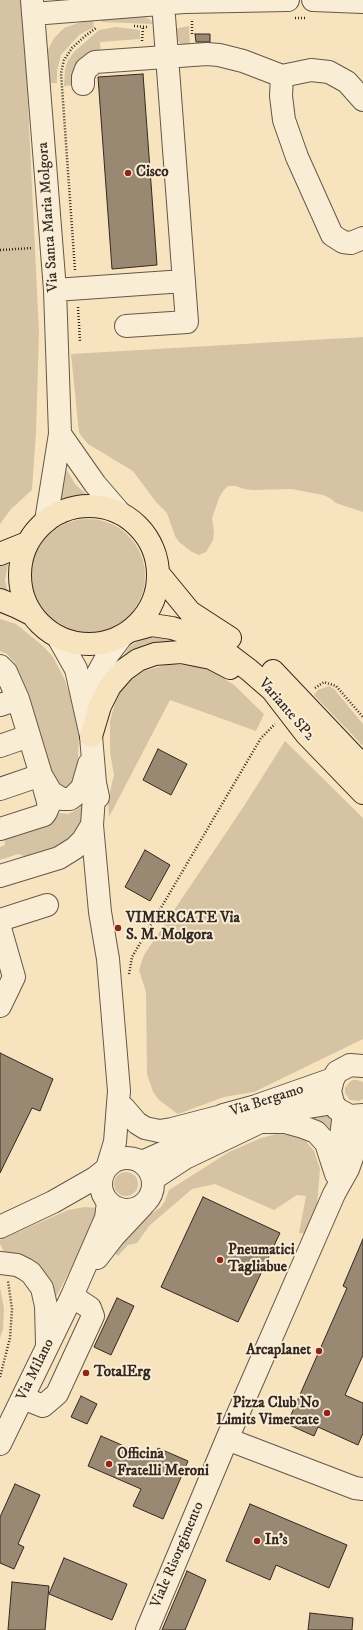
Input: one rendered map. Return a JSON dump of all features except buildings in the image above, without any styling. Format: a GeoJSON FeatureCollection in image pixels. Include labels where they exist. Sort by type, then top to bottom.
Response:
{"type":"FeatureCollection","features":[{"type":"Feature","properties":{"kind":"main road"},"geometry":{"type":"LineString","coordinates":[[0,600],[31,614],[48,631],[58,637],[79,643],[94,644],[108,641],[126,633],[142,620],[150,608],[157,586],[157,561],[147,538],[140,528],[120,513],[102,507],[83,506],[59,512],[46,520],[33,534],[27,543],[23,554],[20,577],[24,599],[31,614]]}},
{"type":"Feature","properties":{"kind":"main road"},"geometry":{"type":"LineString","coordinates":[[0,554],[27,543]]}},
{"type":"Feature","properties":{"kind":"main road","name":"Variante SP2"},"geometry":{"type":"LineString","coordinates":[[158,573],[190,612],[234,641],[268,666],[363,766]]}},
{"type":"Feature","properties":{"kind":"main road","name":"Variante SP2"},"geometry":{"type":"LineString","coordinates":[[126,633],[152,625],[172,628],[203,638],[220,648],[272,690],[306,734],[363,794]]}},
{"type":"Feature","properties":{"kind":"main road"},"geometry":{"type":"LineString","coordinates":[[92,745],[104,697],[118,676],[130,665],[147,656],[173,652],[200,655],[223,663],[260,690],[306,734]]}},
{"type":"Feature","properties":{"kind":"street"},"geometry":{"type":"LineString","coordinates":[[33,7],[163,4],[184,2],[288,9]]}},
{"type":"Feature","properties":{"kind":"street"},"geometry":{"type":"LineString","coordinates":[[312,9],[363,2]]}},
{"type":"Feature","properties":{"kind":"street"},"geometry":{"type":"LineString","coordinates":[[126,326],[187,322],[163,4]]}},
{"type":"Feature","properties":{"kind":"street","name":"Via Santa Maria Molgora"},"geometry":{"type":"LineString","coordinates":[[33,7],[55,290],[60,434],[46,520]]}},
{"type":"Feature","properties":{"kind":"street"},"geometry":{"type":"LineString","coordinates":[[83,84],[83,77],[86,70],[90,64],[95,62],[219,55],[243,61],[282,76],[310,70],[329,72],[347,82],[363,100]]}},
{"type":"Feature","properties":{"kind":"street"},"geometry":{"type":"LineString","coordinates":[[282,76],[281,96],[284,120],[297,157],[332,235],[343,242],[351,243],[363,238]]}},
{"type":"Feature","properties":{"kind":"street"},"geometry":{"type":"LineString","coordinates":[[55,290],[184,281]]}},
{"type":"Feature","properties":{"kind":"street"},"geometry":{"type":"LineString","coordinates":[[60,434],[95,484],[120,513]]}},
{"type":"Feature","properties":{"kind":"street"},"geometry":{"type":"LineString","coordinates":[[41,778],[51,792],[62,799],[70,799],[82,788],[92,745],[95,685],[98,673],[109,653],[126,633]]}},
{"type":"Feature","properties":{"kind":"street"},"geometry":{"type":"LineString","coordinates":[[58,637],[76,668],[92,745],[95,783],[103,826],[110,912],[108,959]]}},
{"type":"Feature","properties":{"kind":"street"},"geometry":{"type":"LineString","coordinates":[[0,666],[6,672],[9,702],[29,736],[49,805],[44,815],[0,829]]}},
{"type":"Feature","properties":{"kind":"street"},"geometry":{"type":"LineString","coordinates":[[0,746],[29,736]]}},
{"type":"Feature","properties":{"kind":"street"},"geometry":{"type":"LineString","coordinates":[[0,789],[41,778]]}},
{"type":"Feature","properties":{"kind":"street"},"geometry":{"type":"LineString","coordinates":[[53,1202],[107,1201],[118,1208],[127,1210],[143,1205],[152,1193],[144,1167],[132,1147],[122,1099],[108,959],[100,912],[92,825],[95,783]]}},
{"type":"Feature","properties":{"kind":"street"},"geometry":{"type":"LineString","coordinates":[[0,876],[58,858],[75,848],[83,840],[92,825]]}},
{"type":"Feature","properties":{"kind":"street"},"geometry":{"type":"LineString","coordinates":[[58,858],[80,864],[92,872],[97,878]]}},
{"type":"Feature","properties":{"kind":"street"},"geometry":{"type":"LineString","coordinates":[[0,920],[47,905]]}},
{"type":"Feature","properties":{"kind":"street"},"geometry":{"type":"LineString","coordinates":[[0,928],[14,977],[0,1006]]}},
{"type":"Feature","properties":{"kind":"street"},"geometry":{"type":"LineString","coordinates":[[333,1079],[337,1072],[343,1068],[350,1065],[363,1066]]}},
{"type":"Feature","properties":{"kind":"street","name":"Viale Risorgimento"},"geometry":{"type":"LineString","coordinates":[[333,1079],[330,1091],[346,1111],[339,1179]]}},
{"type":"Feature","properties":{"kind":"street","name":"Via Bergamo"},"geometry":{"type":"LineString","coordinates":[[144,1167],[205,1134],[223,1115],[256,1106],[333,1079]]}},
{"type":"Feature","properties":{"kind":"street"},"geometry":{"type":"LineString","coordinates":[[122,1099],[137,1123],[145,1128],[159,1131],[172,1129],[223,1115]]}},
{"type":"Feature","properties":{"kind":"street"},"geometry":{"type":"LineString","coordinates":[[107,1201],[101,1185],[115,1142],[122,1099]]}},
{"type":"Feature","properties":{"kind":"street","name":"Via Bergamo"},"geometry":{"type":"LineString","coordinates":[[144,1167],[185,1158],[258,1123],[290,1110],[346,1111]]}},
{"type":"Feature","properties":{"kind":"street"},"geometry":{"type":"LineString","coordinates":[[258,1123],[286,1122],[316,1132],[326,1143],[339,1179]]}},
{"type":"Feature","properties":{"kind":"street","name":"Viale Risorgimento"},"geometry":{"type":"LineString","coordinates":[[147,1630],[227,1439],[363,1126]]}},
{"type":"Feature","properties":{"kind":"street","name":"Viale Risorgimento"},"geometry":{"type":"LineString","coordinates":[[339,1179],[363,1151]]}},
{"type":"Feature","properties":{"kind":"street"},"geometry":{"type":"LineString","coordinates":[[0,1227],[53,1202],[95,1178],[106,1168],[122,1158],[144,1167]]}},
{"type":"Feature","properties":{"kind":"street","name":"Via Milano"},"geometry":{"type":"LineString","coordinates":[[0,1444],[72,1296],[106,1218],[107,1201]]}},
{"type":"Feature","properties":{"kind":"street","name":"Via Milano"},"geometry":{"type":"LineString","coordinates":[[72,1296],[96,1258],[143,1205]]}},
{"type":"Feature","properties":{"kind":"street"},"geometry":{"type":"LineString","coordinates":[[2,1263],[17,1265],[25,1269],[31,1273],[42,1288],[46,1306],[47,1349]]}},
{"type":"Feature","properties":{"kind":"street"},"geometry":{"type":"LineString","coordinates":[[23,1398],[43,1406],[57,1394],[94,1316],[90,1308],[72,1296]]}},
{"type":"Feature","properties":{"kind":"street"},"geometry":{"type":"LineString","coordinates":[[227,1439],[355,1488],[363,1489]]}},
{"type":"Feature","properties":{"kind":"path"},"geometry":{"type":"LineString","coordinates":[[288,9],[312,9]]}},
{"type":"Feature","properties":{"kind":"path"},"geometry":{"type":"LineString","coordinates":[[128,25],[164,27],[179,25],[194,19]]}},
{"type":"Feature","properties":{"kind":"path"},"geometry":{"type":"LineString","coordinates":[[80,341],[61,73],[64,60],[72,48],[85,36],[102,26]]}},
{"type":"Feature","properties":{"kind":"path"},"geometry":{"type":"LineString","coordinates":[[0,250],[52,246]]}},
{"type":"Feature","properties":{"kind":"path"},"geometry":{"type":"LineString","coordinates":[[312,690],[324,682],[336,686],[363,717]]}},
{"type":"Feature","properties":{"kind":"path"},"geometry":{"type":"LineString","coordinates":[[129,976],[132,958],[136,951],[261,738],[277,722]]}},
{"type":"Feature","properties":{"kind":"path"},"geometry":{"type":"LineString","coordinates":[[0,1377],[10,1338],[12,1309],[2,1263]]}},
{"type":"Feature","properties":{"kind":"shaded area"},"geometry":{"type":"Polygon","coordinates":[[[0,0],[23,0],[39,332],[36,432],[32,490],[11,509],[0,524],[0,0]]]}},
{"type":"Feature","properties":{"kind":"shaded area"},"geometry":{"type":"Polygon","coordinates":[[[140,15],[149,19],[154,24],[102,22],[101,19],[140,15]]]}},
{"type":"Feature","properties":{"kind":"shaded area"},"geometry":{"type":"Polygon","coordinates":[[[93,20],[94,27],[79,35],[61,55],[57,71],[57,83],[49,83],[48,50],[54,38],[64,28],[81,22],[93,20]]]}},
{"type":"Feature","properties":{"kind":"shaded area"},"geometry":{"type":"Polygon","coordinates":[[[189,26],[190,47],[183,46],[175,38],[174,29],[189,26]]]}},
{"type":"Feature","properties":{"kind":"shaded area"},"geometry":{"type":"Polygon","coordinates":[[[116,27],[140,30],[140,39],[100,42],[101,54],[76,85],[64,86],[65,69],[68,60],[75,51],[99,30],[116,27]]]}},
{"type":"Feature","properties":{"kind":"shaded area"},"geometry":{"type":"Polygon","coordinates":[[[363,337],[363,512],[336,503],[323,495],[291,489],[253,490],[236,486],[228,486],[219,498],[212,518],[214,532],[213,540],[206,552],[199,555],[192,552],[179,542],[175,536],[167,513],[156,502],[133,471],[88,444],[79,433],[71,354],[363,337]]]}},
{"type":"Feature","properties":{"kind":"shaded area"},"geometry":{"type":"Polygon","coordinates":[[[64,465],[75,484],[87,495],[58,500],[64,465]]]}},
{"type":"Feature","properties":{"kind":"shaded area"},"geometry":{"type":"Polygon","coordinates":[[[88,519],[110,523],[129,535],[141,554],[145,576],[141,598],[129,617],[110,629],[88,633],[66,629],[47,617],[35,598],[31,576],[35,554],[47,535],[66,523],[88,519]]]}},
{"type":"Feature","properties":{"kind":"shaded area"},"geometry":{"type":"Polygon","coordinates":[[[0,561],[5,561],[8,564],[5,580],[8,594],[0,595],[0,561]]]}},
{"type":"Feature","properties":{"kind":"shaded area"},"geometry":{"type":"Polygon","coordinates":[[[0,619],[16,624],[43,646],[53,657],[64,678],[79,730],[78,761],[74,784],[63,791],[48,775],[15,663],[7,654],[0,651],[0,619]]]}},
{"type":"Feature","properties":{"kind":"shaded area"},"geometry":{"type":"Polygon","coordinates":[[[145,637],[162,637],[177,641],[178,643],[118,663],[130,646],[145,637]]]}},
{"type":"Feature","properties":{"kind":"shaded area"},"geometry":{"type":"Polygon","coordinates":[[[169,664],[205,667],[234,685],[264,714],[256,731],[170,700],[109,817],[108,800],[114,775],[110,752],[110,721],[118,693],[137,673],[169,664]]]}},
{"type":"Feature","properties":{"kind":"shaded area"},"geometry":{"type":"Polygon","coordinates":[[[329,686],[334,689],[363,724],[363,746],[314,695],[318,690],[329,686]]]}},
{"type":"Feature","properties":{"kind":"shaded area"},"geometry":{"type":"Polygon","coordinates":[[[285,741],[363,818],[363,1039],[254,1092],[224,1097],[178,1114],[159,1100],[153,1092],[147,1074],[146,992],[139,970],[144,955],[244,806],[285,741]]]}},
{"type":"Feature","properties":{"kind":"shaded area"},"geometry":{"type":"Polygon","coordinates":[[[83,801],[83,828],[61,847],[27,857],[18,854],[0,860],[0,847],[5,845],[4,837],[51,816],[61,813],[68,814],[80,807],[83,801]]]}},
{"type":"Feature","properties":{"kind":"shaded area"},"geometry":{"type":"Polygon","coordinates":[[[352,1080],[363,1082],[363,1099],[359,1101],[350,1100],[345,1093],[345,1088],[352,1080]]]}},
{"type":"Feature","properties":{"kind":"shaded area"},"geometry":{"type":"Polygon","coordinates":[[[327,1113],[334,1121],[332,1144],[308,1123],[310,1115],[327,1113]]]}},
{"type":"Feature","properties":{"kind":"shaded area"},"geometry":{"type":"Polygon","coordinates":[[[277,1134],[292,1135],[305,1140],[314,1151],[320,1169],[317,1204],[308,1234],[299,1233],[306,1196],[297,1195],[274,1210],[215,1184],[192,1189],[149,1226],[137,1243],[128,1245],[118,1256],[114,1253],[141,1221],[161,1207],[169,1190],[229,1152],[261,1138],[277,1134]]]}},
{"type":"Feature","properties":{"kind":"shaded area"},"geometry":{"type":"Polygon","coordinates":[[[126,1172],[135,1175],[138,1184],[135,1193],[126,1196],[117,1193],[114,1184],[117,1175],[126,1172]]]}},
{"type":"Feature","properties":{"kind":"shaded area"},"geometry":{"type":"Polygon","coordinates":[[[85,1207],[98,1208],[96,1220],[54,1301],[6,1256],[0,1244],[0,1240],[68,1210],[85,1207]]]}},
{"type":"Feature","properties":{"kind":"shaded area"},"geometry":{"type":"Polygon","coordinates":[[[0,1288],[4,1309],[3,1329],[0,1338],[0,1288]]]}},
{"type":"Feature","properties":{"kind":"place","name":"Cisco"},"geometry":{"type":"Point","coordinates":[128,173]}},
{"type":"Feature","properties":{"kind":"place","name":"VIMERCATE Via S. M. Molgora"},"geometry":{"type":"Point","coordinates":[118,928]}},
{"type":"Feature","properties":{"kind":"place","name":"Pneumatici Tagliabue"},"geometry":{"type":"Point","coordinates":[220,1260]}},
{"type":"Feature","properties":{"kind":"place","name":"Arcaplanet"},"geometry":{"type":"Point","coordinates":[319,1351]}},
{"type":"Feature","properties":{"kind":"place","name":"TotalErg"},"geometry":{"type":"Point","coordinates":[86,1373]}},
{"type":"Feature","properties":{"kind":"place","name":"Pizza Club No Limits Vimercate"},"geometry":{"type":"Point","coordinates":[327,1413]}},
{"type":"Feature","properties":{"kind":"place","name":"Officina Fratelli Meroni"},"geometry":{"type":"Point","coordinates":[109,1464]}},
{"type":"Feature","properties":{"kind":"place","name":"In's"},"geometry":{"type":"Point","coordinates":[257,1541]}}]}
